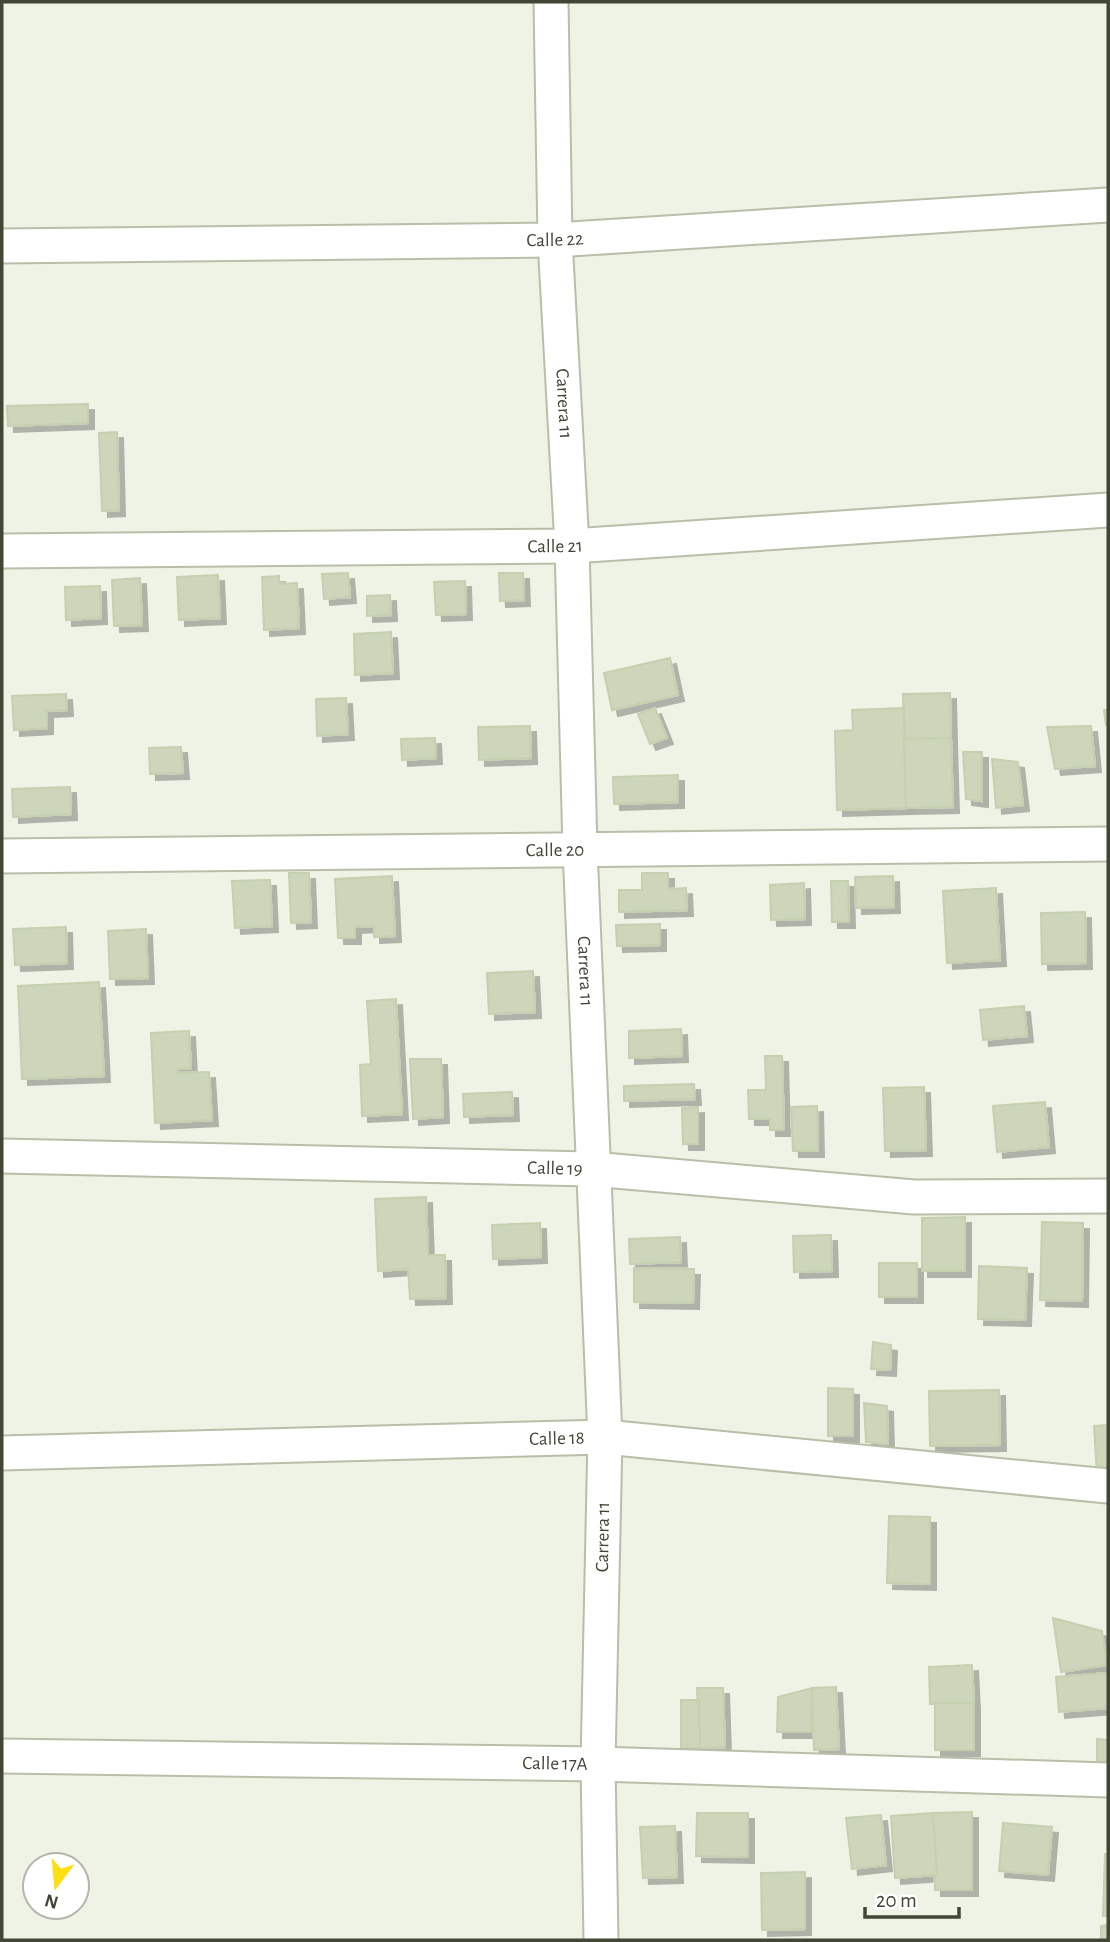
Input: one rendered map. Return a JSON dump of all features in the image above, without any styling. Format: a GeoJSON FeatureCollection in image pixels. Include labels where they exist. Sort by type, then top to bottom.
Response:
{"type":"FeatureCollection","features":[{"type":"Feature","properties":{"kind":"street","name":"Carrera 11"},"geometry":{"type":"LineString","coordinates":[[551,2],[555,240],[572,546],[580,849],[605,1437],[598,1764],[601,1940]]}},
{"type":"Feature","properties":{"kind":"street","name":"Calle 22"},"geometry":{"type":"LineString","coordinates":[[2,246],[555,240],[1108,205]]}},
{"type":"Feature","properties":{"kind":"street","name":"Calle 21"},"geometry":{"type":"LineString","coordinates":[[2,551],[572,546],[1108,510]]}},
{"type":"Feature","properties":{"kind":"street","name":"Calle 20"},"geometry":{"type":"LineString","coordinates":[[2,856],[1108,844]]}},
{"type":"Feature","properties":{"kind":"street","name":"Calle 19"},"geometry":{"type":"LineString","coordinates":[[2,1156],[592,1169],[914,1198],[1108,1196]]}},
{"type":"Feature","properties":{"kind":"street","name":"Calle 18"},"geometry":{"type":"LineString","coordinates":[[2,1453],[605,1437],[1108,1486]]}},
{"type":"Feature","properties":{"kind":"street","name":"Calle 17A"},"geometry":{"type":"LineString","coordinates":[[2,1756],[598,1764],[1108,1780]]}},
{"type":"Feature","properties":{"kind":"building"},"geometry":{"type":"Polygon","coordinates":[[[88,404],[88,423],[8,426],[7,406],[88,404]]]}},
{"type":"Feature","properties":{"kind":"building"},"geometry":{"type":"Polygon","coordinates":[[[117,432],[119,510],[102,511],[99,433],[117,432]]]}},
{"type":"Feature","properties":{"kind":"building"},"geometry":{"type":"Polygon","coordinates":[[[348,573],[350,597],[324,599],[322,574],[348,573]]]}},
{"type":"Feature","properties":{"kind":"building"},"geometry":{"type":"Polygon","coordinates":[[[499,573],[523,573],[524,600],[500,601],[499,573]]]}},
{"type":"Feature","properties":{"kind":"building"},"geometry":{"type":"Polygon","coordinates":[[[218,575],[220,618],[179,620],[177,577],[218,575]]]}},
{"type":"Feature","properties":{"kind":"building"},"geometry":{"type":"Polygon","coordinates":[[[279,576],[279,584],[297,583],[299,628],[264,630],[262,577],[279,576]]]}},
{"type":"Feature","properties":{"kind":"building"},"geometry":{"type":"Polygon","coordinates":[[[140,578],[142,625],[114,626],[112,580],[140,578]]]}},
{"type":"Feature","properties":{"kind":"building"},"geometry":{"type":"Polygon","coordinates":[[[465,581],[466,614],[436,615],[434,582],[465,581]]]}},
{"type":"Feature","properties":{"kind":"building"},"geometry":{"type":"Polygon","coordinates":[[[100,586],[101,618],[66,620],[65,587],[100,586]]]}},
{"type":"Feature","properties":{"kind":"building"},"geometry":{"type":"Polygon","coordinates":[[[390,595],[391,615],[367,616],[367,596],[390,595]]]}},
{"type":"Feature","properties":{"kind":"building"},"geometry":{"type":"Polygon","coordinates":[[[391,632],[393,673],[355,675],[354,634],[391,632]]]}},
{"type":"Feature","properties":{"kind":"building"},"geometry":{"type":"Polygon","coordinates":[[[670,658],[678,695],[612,710],[604,673],[670,658]]]}},
{"type":"Feature","properties":{"kind":"building"},"geometry":{"type":"Polygon","coordinates":[[[950,693],[951,738],[904,739],[903,694],[950,693]]]}},
{"type":"Feature","properties":{"kind":"building"},"geometry":{"type":"Polygon","coordinates":[[[66,694],[67,710],[47,711],[47,728],[14,730],[12,696],[66,694]]]}},
{"type":"Feature","properties":{"kind":"building"},"geometry":{"type":"Polygon","coordinates":[[[346,698],[348,734],[317,736],[316,699],[346,698]]]}},
{"type":"Feature","properties":{"kind":"building"},"geometry":{"type":"Polygon","coordinates":[[[655,708],[667,738],[650,744],[638,714],[655,708]]]}},
{"type":"Feature","properties":{"kind":"building"},"geometry":{"type":"Polygon","coordinates":[[[904,708],[906,808],[837,810],[835,731],[853,730],[852,710],[904,708]]]}},
{"type":"Feature","properties":{"kind":"building"},"geometry":{"type":"Polygon","coordinates":[[[1104,710],[1108,710],[1108,726],[1106,725],[1104,710]]]}},
{"type":"Feature","properties":{"kind":"building"},"geometry":{"type":"Polygon","coordinates":[[[530,726],[531,758],[479,760],[478,727],[530,726]]]}},
{"type":"Feature","properties":{"kind":"building"},"geometry":{"type":"Polygon","coordinates":[[[1091,726],[1095,766],[1055,769],[1047,727],[1091,726]]]}},
{"type":"Feature","properties":{"kind":"building"},"geometry":{"type":"Polygon","coordinates":[[[435,738],[436,758],[402,760],[401,739],[435,738]]]}},
{"type":"Feature","properties":{"kind":"building"},"geometry":{"type":"Polygon","coordinates":[[[951,738],[953,807],[906,808],[904,739],[951,738]]]}},
{"type":"Feature","properties":{"kind":"building"},"geometry":{"type":"Polygon","coordinates":[[[181,747],[183,773],[150,774],[149,748],[181,747]]]}},
{"type":"Feature","properties":{"kind":"building"},"geometry":{"type":"Polygon","coordinates":[[[963,752],[982,752],[982,801],[966,799],[963,752]]]}},
{"type":"Feature","properties":{"kind":"building"},"geometry":{"type":"Polygon","coordinates":[[[992,759],[1018,762],[1023,805],[996,808],[992,759]]]}},
{"type":"Feature","properties":{"kind":"building"},"geometry":{"type":"Polygon","coordinates":[[[678,775],[678,802],[614,804],[613,777],[678,775]]]}},
{"type":"Feature","properties":{"kind":"building"},"geometry":{"type":"Polygon","coordinates":[[[70,787],[71,814],[13,817],[12,789],[70,787]]]}},
{"type":"Feature","properties":{"kind":"building"},"geometry":{"type":"Polygon","coordinates":[[[289,873],[309,873],[311,922],[291,923],[289,873]]]}},
{"type":"Feature","properties":{"kind":"building"},"geometry":{"type":"Polygon","coordinates":[[[642,873],[668,873],[668,889],[686,888],[687,910],[619,912],[619,890],[642,890],[642,873]]]}},
{"type":"Feature","properties":{"kind":"building"},"geometry":{"type":"Polygon","coordinates":[[[392,876],[395,936],[374,937],[374,926],[355,927],[355,938],[338,938],[335,879],[392,876]]]}},
{"type":"Feature","properties":{"kind":"building"},"geometry":{"type":"Polygon","coordinates":[[[893,876],[894,907],[856,908],[855,877],[893,876]]]}},
{"type":"Feature","properties":{"kind":"building"},"geometry":{"type":"Polygon","coordinates":[[[270,880],[272,926],[235,928],[232,881],[270,880]]]}},
{"type":"Feature","properties":{"kind":"building"},"geometry":{"type":"Polygon","coordinates":[[[831,881],[848,881],[849,922],[832,922],[831,881]]]}},
{"type":"Feature","properties":{"kind":"building"},"geometry":{"type":"Polygon","coordinates":[[[804,883],[805,919],[771,920],[770,885],[804,883]]]}},
{"type":"Feature","properties":{"kind":"building"},"geometry":{"type":"Polygon","coordinates":[[[996,888],[1000,960],[947,963],[943,891],[996,888]]]}},
{"type":"Feature","properties":{"kind":"building"},"geometry":{"type":"Polygon","coordinates":[[[1085,912],[1086,963],[1042,964],[1041,913],[1085,912]]]}},
{"type":"Feature","properties":{"kind":"building"},"geometry":{"type":"Polygon","coordinates":[[[660,924],[660,945],[617,946],[616,925],[660,924]]]}},
{"type":"Feature","properties":{"kind":"building"},"geometry":{"type":"Polygon","coordinates":[[[66,927],[67,963],[15,965],[13,929],[66,927]]]}},
{"type":"Feature","properties":{"kind":"building"},"geometry":{"type":"Polygon","coordinates":[[[146,929],[148,978],[110,979],[108,931],[146,929]]]}},
{"type":"Feature","properties":{"kind":"building"},"geometry":{"type":"Polygon","coordinates":[[[533,971],[535,1012],[489,1014],[487,973],[533,971]]]}},
{"type":"Feature","properties":{"kind":"building"},"geometry":{"type":"Polygon","coordinates":[[[99,982],[104,1076],[22,1079],[18,986],[99,982]]]}},
{"type":"Feature","properties":{"kind":"building"},"geometry":{"type":"Polygon","coordinates":[[[396,999],[402,1114],[362,1116],[360,1065],[371,1064],[367,1001],[396,999]]]}},
{"type":"Feature","properties":{"kind":"building"},"geometry":{"type":"Polygon","coordinates":[[[1024,1006],[1027,1036],[983,1040],[980,1010],[1024,1006]]]}},
{"type":"Feature","properties":{"kind":"building"},"geometry":{"type":"Polygon","coordinates":[[[681,1029],[682,1056],[629,1058],[629,1031],[681,1029]]]}},
{"type":"Feature","properties":{"kind":"building"},"geometry":{"type":"Polygon","coordinates":[[[189,1031],[191,1069],[178,1069],[177,1073],[209,1072],[212,1120],[155,1123],[151,1033],[189,1031]]]}},
{"type":"Feature","properties":{"kind":"building"},"geometry":{"type":"Polygon","coordinates":[[[765,1056],[782,1056],[784,1130],[770,1130],[770,1119],[749,1119],[748,1090],[766,1090],[765,1056]]]}},
{"type":"Feature","properties":{"kind":"building"},"geometry":{"type":"Polygon","coordinates":[[[410,1059],[441,1059],[443,1117],[413,1119],[410,1059]]]}},
{"type":"Feature","properties":{"kind":"building"},"geometry":{"type":"Polygon","coordinates":[[[694,1084],[695,1099],[624,1101],[624,1086],[694,1084]]]}},
{"type":"Feature","properties":{"kind":"building"},"geometry":{"type":"Polygon","coordinates":[[[924,1087],[926,1150],[885,1151],[883,1088],[924,1087]]]}},
{"type":"Feature","properties":{"kind":"building"},"geometry":{"type":"Polygon","coordinates":[[[512,1092],[513,1115],[464,1117],[463,1094],[512,1092]]]}},
{"type":"Feature","properties":{"kind":"building"},"geometry":{"type":"Polygon","coordinates":[[[1045,1102],[1049,1147],[997,1152],[993,1106],[1045,1102]]]}},
{"type":"Feature","properties":{"kind":"building"},"geometry":{"type":"Polygon","coordinates":[[[817,1106],[818,1151],[793,1151],[791,1107],[817,1106]]]}},
{"type":"Feature","properties":{"kind":"building"},"geometry":{"type":"Polygon","coordinates":[[[698,1107],[698,1144],[683,1144],[682,1108],[698,1107]]]}},
{"type":"Feature","properties":{"kind":"building"},"geometry":{"type":"Polygon","coordinates":[[[426,1197],[428,1255],[445,1255],[446,1298],[410,1299],[408,1269],[378,1271],[375,1199],[426,1197]]]}},
{"type":"Feature","properties":{"kind":"building"},"geometry":{"type":"Polygon","coordinates":[[[965,1217],[965,1271],[922,1271],[922,1218],[965,1217]]]}},
{"type":"Feature","properties":{"kind":"building"},"geometry":{"type":"Polygon","coordinates":[[[1042,1222],[1083,1223],[1082,1301],[1040,1300],[1042,1222]]]}},
{"type":"Feature","properties":{"kind":"building"},"geometry":{"type":"Polygon","coordinates":[[[540,1223],[541,1257],[493,1259],[492,1225],[540,1223]]]}},
{"type":"Feature","properties":{"kind":"building"},"geometry":{"type":"Polygon","coordinates":[[[831,1235],[832,1271],[794,1272],[793,1236],[831,1235]]]}},
{"type":"Feature","properties":{"kind":"building"},"geometry":{"type":"Polygon","coordinates":[[[680,1237],[681,1262],[630,1264],[629,1239],[680,1237]]]}},
{"type":"Feature","properties":{"kind":"building"},"geometry":{"type":"Polygon","coordinates":[[[879,1263],[917,1263],[917,1297],[879,1297],[879,1263]]]}},
{"type":"Feature","properties":{"kind":"building"},"geometry":{"type":"Polygon","coordinates":[[[979,1266],[1027,1268],[1025,1320],[978,1319],[979,1266]]]}},
{"type":"Feature","properties":{"kind":"building"},"geometry":{"type":"Polygon","coordinates":[[[634,1268],[694,1269],[693,1303],[634,1302],[634,1268]]]}},
{"type":"Feature","properties":{"kind":"building"},"geometry":{"type":"Polygon","coordinates":[[[873,1342],[891,1345],[890,1370],[871,1369],[873,1342]]]}},
{"type":"Feature","properties":{"kind":"building"},"geometry":{"type":"Polygon","coordinates":[[[828,1388],[853,1389],[853,1436],[828,1436],[828,1388]]]}},
{"type":"Feature","properties":{"kind":"building"},"geometry":{"type":"Polygon","coordinates":[[[999,1390],[1000,1445],[930,1446],[929,1391],[999,1390]]]}},
{"type":"Feature","properties":{"kind":"building"},"geometry":{"type":"Polygon","coordinates":[[[864,1403],[887,1406],[888,1444],[866,1442],[864,1403]]]}},
{"type":"Feature","properties":{"kind":"building"},"geometry":{"type":"Polygon","coordinates":[[[1108,1425],[1108,1474],[1097,1475],[1094,1426],[1108,1425]]]}},
{"type":"Feature","properties":{"kind":"building"},"geometry":{"type":"Polygon","coordinates":[[[889,1516],[930,1517],[930,1584],[887,1583],[889,1516]]]}},
{"type":"Feature","properties":{"kind":"building"},"geometry":{"type":"Polygon","coordinates":[[[1053,1618],[1102,1631],[1107,1665],[1061,1672],[1053,1618]]]}},
{"type":"Feature","properties":{"kind":"building"},"geometry":{"type":"Polygon","coordinates":[[[972,1665],[974,1703],[930,1704],[929,1667],[972,1665]]]}},
{"type":"Feature","properties":{"kind":"building"},"geometry":{"type":"Polygon","coordinates":[[[1108,1673],[1108,1708],[1059,1712],[1056,1677],[1108,1673]]]}},
{"type":"Feature","properties":{"kind":"building"},"geometry":{"type":"Polygon","coordinates":[[[836,1687],[839,1749],[814,1750],[812,1688],[836,1687]]]}},
{"type":"Feature","properties":{"kind":"building"},"geometry":{"type":"Polygon","coordinates":[[[697,1688],[723,1688],[725,1747],[700,1748],[697,1688]]]}},
{"type":"Feature","properties":{"kind":"building"},"geometry":{"type":"Polygon","coordinates":[[[812,1688],[811,1732],[777,1732],[778,1697],[812,1688]]]}},
{"type":"Feature","properties":{"kind":"building"},"geometry":{"type":"Polygon","coordinates":[[[681,1700],[699,1700],[700,1748],[681,1748],[681,1700]]]}},
{"type":"Feature","properties":{"kind":"building"},"geometry":{"type":"Polygon","coordinates":[[[935,1703],[974,1703],[974,1750],[935,1750],[935,1703]]]}},
{"type":"Feature","properties":{"kind":"building"},"geometry":{"type":"Polygon","coordinates":[[[1097,1739],[1108,1740],[1108,1775],[1097,1775],[1097,1739]]]}},
{"type":"Feature","properties":{"kind":"building"},"geometry":{"type":"Polygon","coordinates":[[[972,1812],[972,1890],[935,1890],[933,1813],[972,1812]]]}},
{"type":"Feature","properties":{"kind":"building"},"geometry":{"type":"Polygon","coordinates":[[[697,1813],[748,1813],[748,1857],[696,1856],[697,1813]]]}},
{"type":"Feature","properties":{"kind":"building"},"geometry":{"type":"Polygon","coordinates":[[[933,1813],[937,1875],[895,1878],[891,1816],[933,1813]]]}},
{"type":"Feature","properties":{"kind":"building"},"geometry":{"type":"Polygon","coordinates":[[[881,1815],[886,1865],[852,1869],[846,1818],[881,1815]]]}},
{"type":"Feature","properties":{"kind":"building"},"geometry":{"type":"Polygon","coordinates":[[[1003,1823],[1052,1827],[1048,1875],[999,1871],[1003,1823]]]}},
{"type":"Feature","properties":{"kind":"building"},"geometry":{"type":"Polygon","coordinates":[[[675,1826],[677,1877],[643,1878],[640,1827],[675,1826]]]}},
{"type":"Feature","properties":{"kind":"building"},"geometry":{"type":"Polygon","coordinates":[[[1105,1854],[1108,1854],[1108,1916],[1103,1916],[1105,1854]]]}},
{"type":"Feature","properties":{"kind":"building"},"geometry":{"type":"Polygon","coordinates":[[[805,1872],[805,1929],[762,1930],[761,1873],[805,1872]]]}},
{"type":"Feature","properties":{"kind":"building"},"geometry":{"type":"Polygon","coordinates":[[[1108,1925],[1108,1940],[1101,1940],[1101,1926],[1108,1925]]]}}]}
